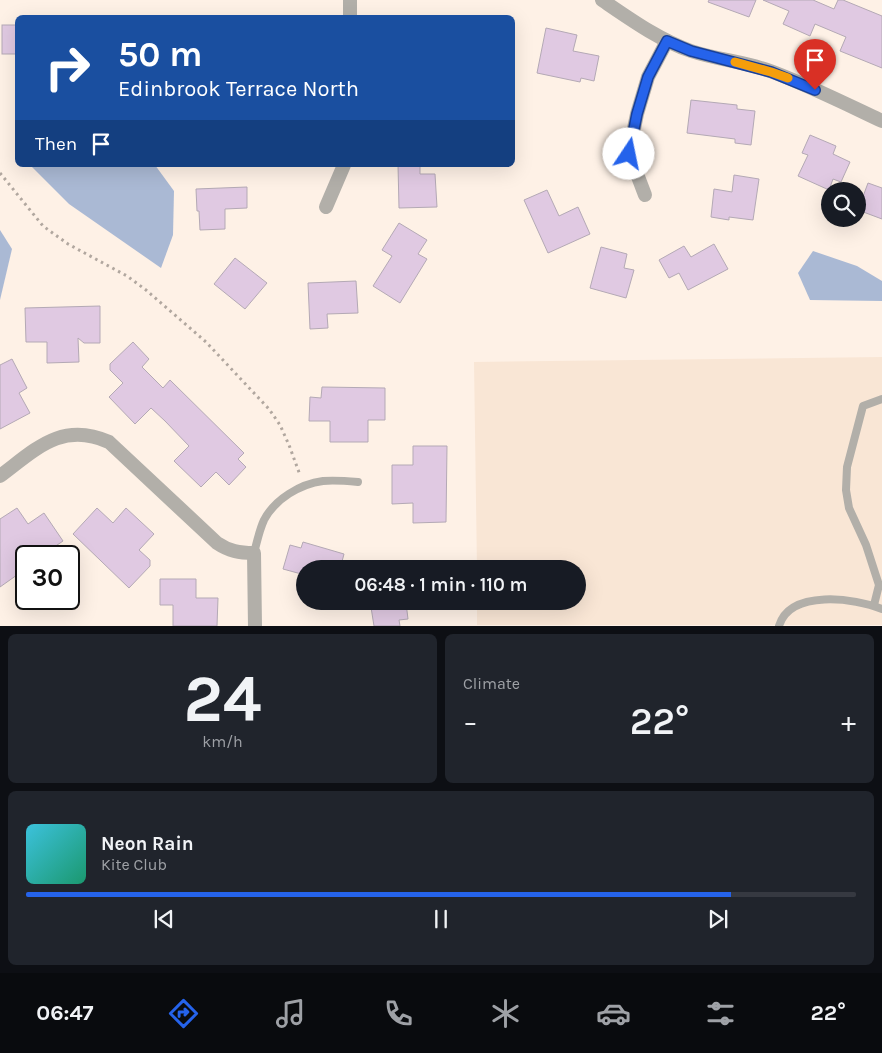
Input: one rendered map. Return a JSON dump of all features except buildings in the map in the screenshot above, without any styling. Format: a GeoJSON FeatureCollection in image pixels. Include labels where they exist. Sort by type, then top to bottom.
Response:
{"type":"FeatureCollection","features":[{"type":"Feature","properties":{"kind":"street"},"geometry":{"type":"LineString","coordinates":[[350,0],[350,15]]}},
{"type":"Feature","properties":{"kind":"street"},"geometry":{"type":"LineString","coordinates":[[602,0],[632,21],[667,41],[691,51],[771,72],[882,120]]}},
{"type":"Feature","properties":{"kind":"street"},"geometry":{"type":"LineString","coordinates":[[645,195],[629,154],[637,114],[648,77],[667,41]]}},
{"type":"Feature","properties":{"kind":"street"},"geometry":{"type":"LineString","coordinates":[[326,206],[343,167]]}},
{"type":"Feature","properties":{"kind":"street"},"geometry":{"type":"LineString","coordinates":[[0,476],[45,443],[60,437],[78,434],[95,436],[109,442],[217,543],[226,549],[239,553],[254,553],[255,626]]}},
{"type":"Feature","properties":{"kind":"lane"},"geometry":{"type":"LineString","coordinates":[[874,605],[879,585],[866,545],[849,508],[846,490],[847,467],[863,406],[882,399]]}},
{"type":"Feature","properties":{"kind":"lane"},"geometry":{"type":"LineString","coordinates":[[254,553],[265,518],[275,505],[288,494],[305,486],[323,481],[358,482]]}},
{"type":"Feature","properties":{"kind":"lane"},"geometry":{"type":"LineString","coordinates":[[779,626],[782,616],[814,599],[831,599],[874,605],[882,609]]}},
{"type":"Feature","properties":{"kind":"path"},"geometry":{"type":"LineString","coordinates":[[0,173],[43,226],[68,244],[127,276],[206,342],[269,409],[280,425],[305,486]]}},
{"type":"Feature","properties":{"kind":"shaded area"},"geometry":{"type":"Polygon","coordinates":[[[882,357],[882,625],[477,625],[477,610],[586,610],[586,560],[477,560],[474,362],[882,357]]]}},
{"type":"Feature","properties":{"kind":"water"},"geometry":{"type":"Polygon","coordinates":[[[32,167],[156,167],[174,191],[173,235],[161,268],[69,204],[32,167]]]}},
{"type":"Feature","properties":{"kind":"water"},"geometry":{"type":"Polygon","coordinates":[[[0,230],[12,249],[0,300],[0,230]]]}},
{"type":"Feature","properties":{"kind":"water"},"geometry":{"type":"Polygon","coordinates":[[[813,251],[857,266],[882,281],[882,301],[810,300],[798,273],[813,251]]]}},
{"type":"Feature","properties":{"kind":"slow traffic"},"geometry":{"type":"LineString","coordinates":[[735,62],[788,78]]}},
{"type":"Feature","properties":{"kind":"route"},"geometry":{"type":"LineString","coordinates":[[629,154],[637,114],[648,77],[667,41],[691,51],[771,72],[815,90]]}}]}
